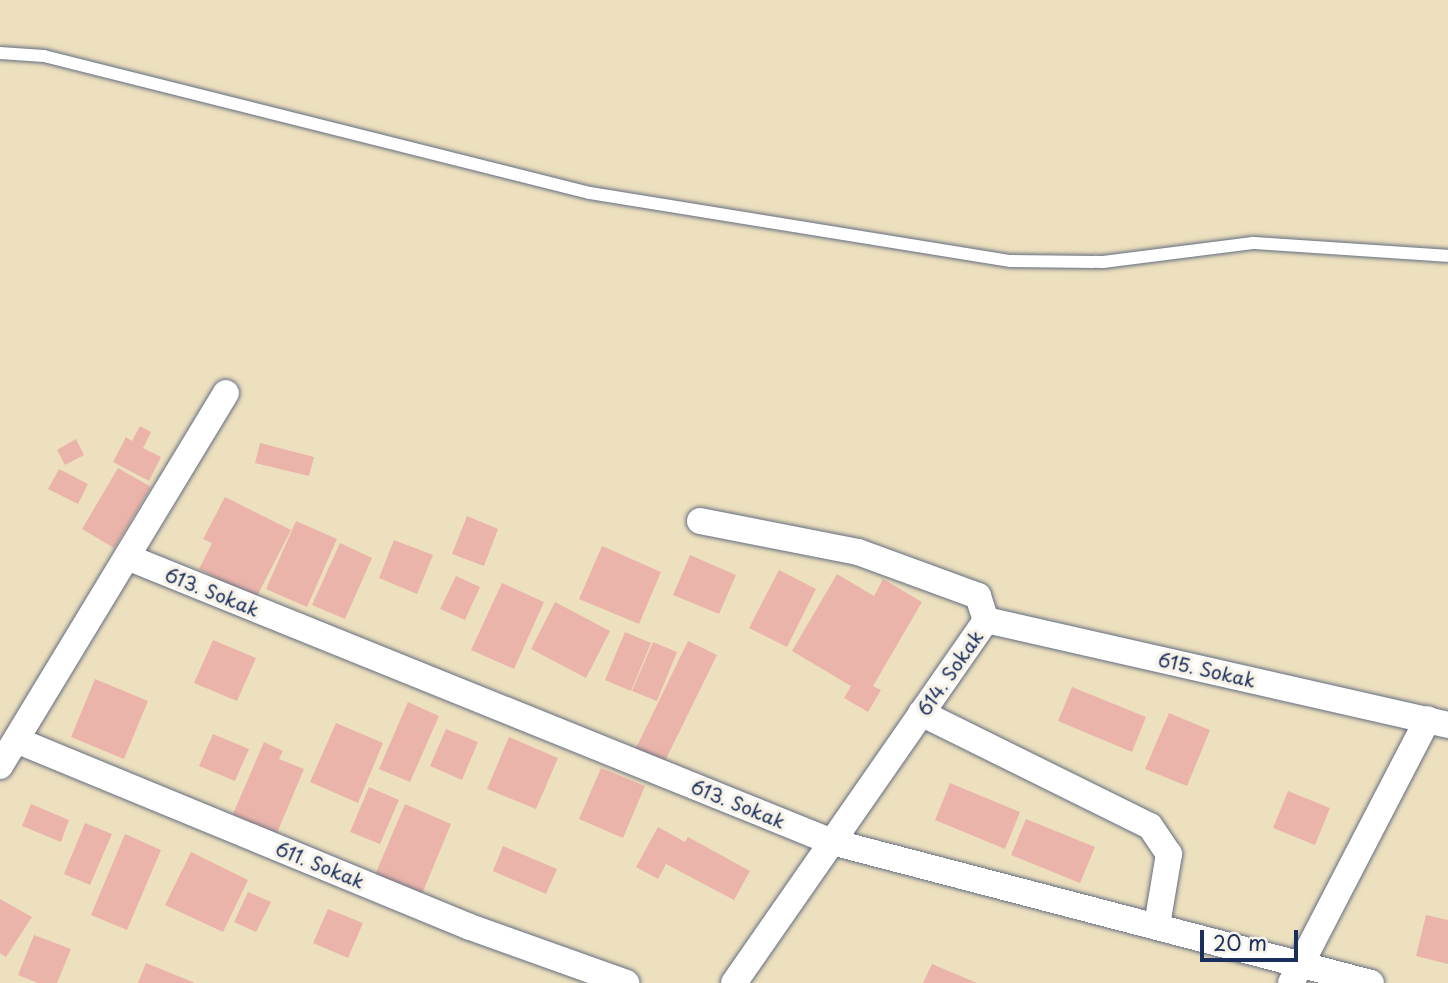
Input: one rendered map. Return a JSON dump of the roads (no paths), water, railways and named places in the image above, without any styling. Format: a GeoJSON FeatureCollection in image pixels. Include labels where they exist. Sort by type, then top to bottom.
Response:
{"type":"FeatureCollection","features":[{"type":"Feature","properties":{"kind":"street"},"geometry":{"type":"LineString","coordinates":[[0,766],[226,393]]}},
{"type":"Feature","properties":{"kind":"street","name":"614. Sokak"},"geometry":{"type":"LineString","coordinates":[[700,521],[858,552],[978,596],[986,620],[734,983]]}},
{"type":"Feature","properties":{"kind":"street","name":"613. Sokak"},"geometry":{"type":"LineString","coordinates":[[127,557],[832,842],[1157,925],[1295,974],[1371,983]]}},
{"type":"Feature","properties":{"kind":"street","name":"615. Sokak"},"geometry":{"type":"LineString","coordinates":[[986,620],[1438,722],[1295,974]]}},
{"type":"Feature","properties":{"kind":"street"},"geometry":{"type":"LineString","coordinates":[[921,713],[1150,826],[1169,854],[1157,925]]}},
{"type":"Feature","properties":{"kind":"street","name":"611. Sokak"},"geometry":{"type":"LineString","coordinates":[[16,740],[470,927],[626,983]]}},
{"type":"Feature","properties":{"kind":"lane"},"geometry":{"type":"LineString","coordinates":[[0,53],[44,57],[590,193],[975,256],[1103,262],[1253,243],[1448,256]]}}]}
